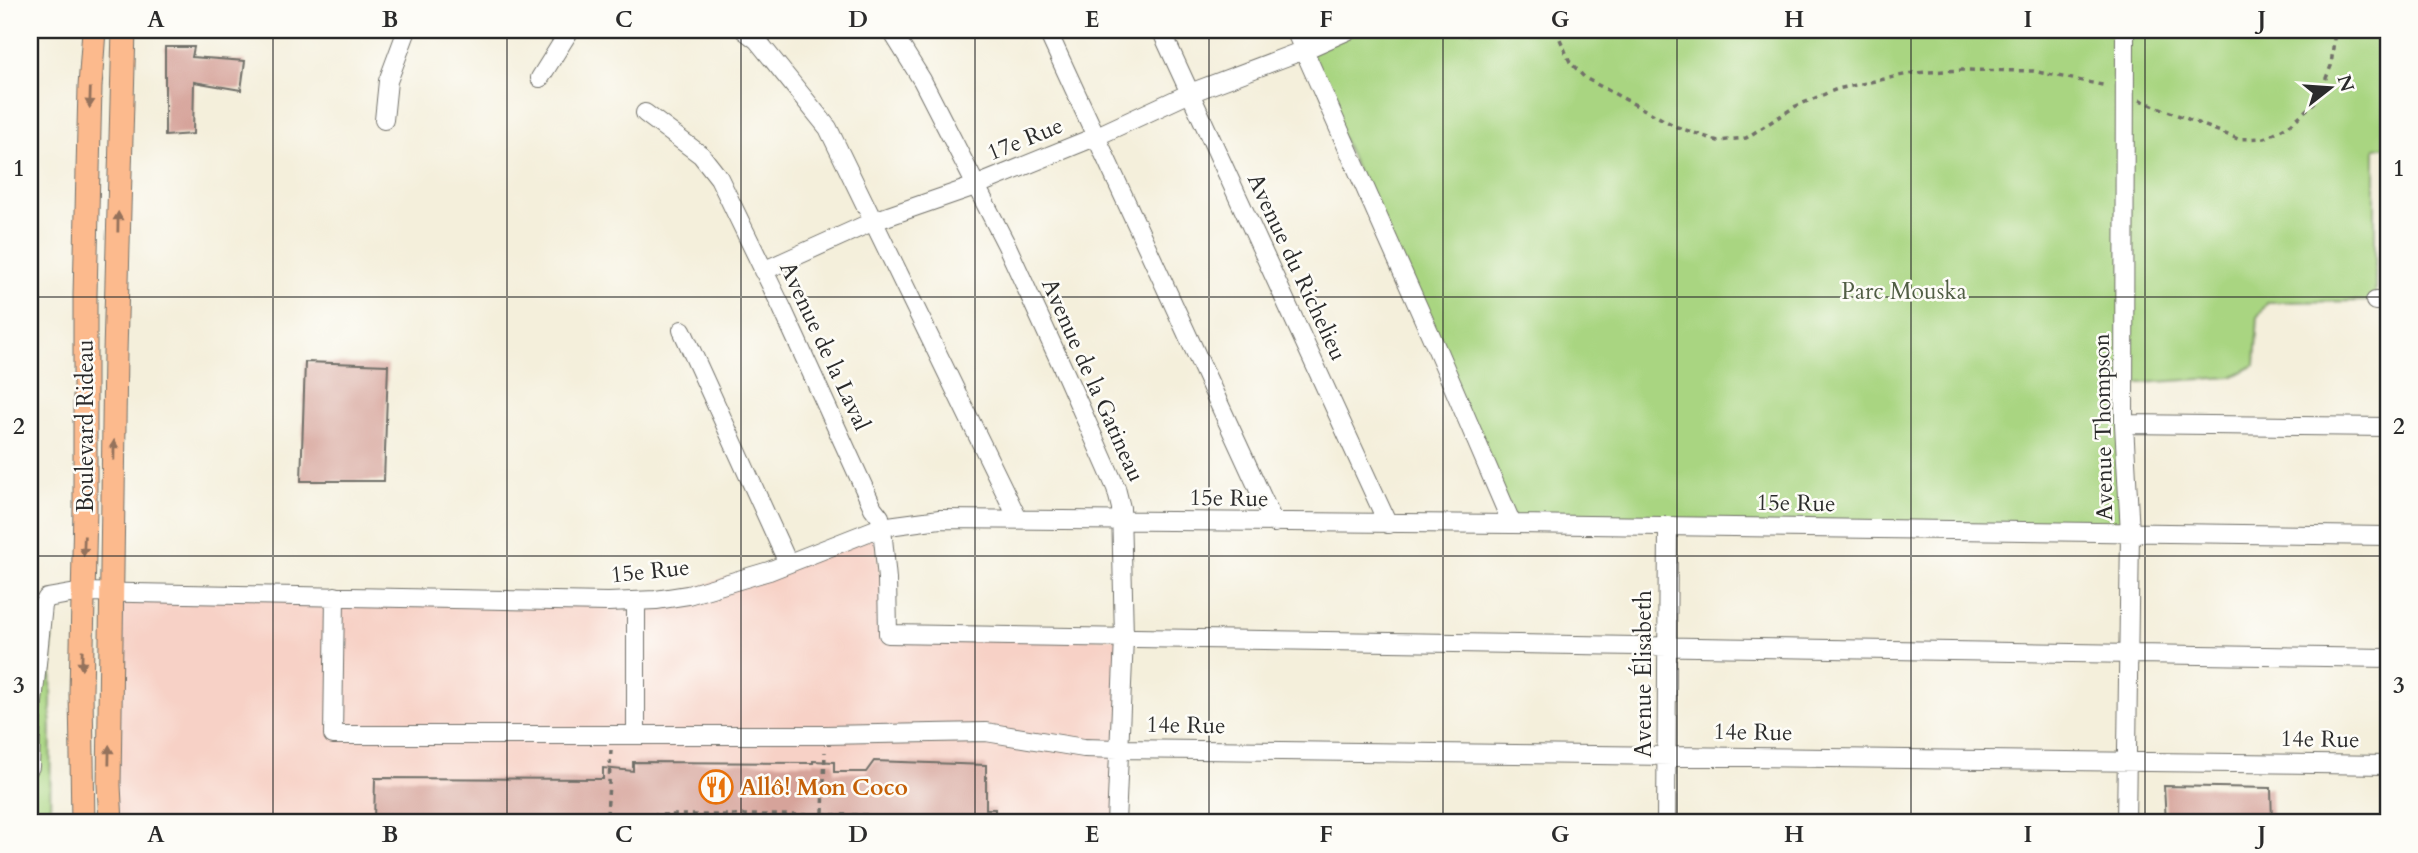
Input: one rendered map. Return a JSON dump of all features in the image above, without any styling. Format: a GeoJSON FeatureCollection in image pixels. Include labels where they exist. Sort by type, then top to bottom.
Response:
{"type":"FeatureCollection","features":[{"type":"Feature","properties":{"kind":"main road","name":"Boulevard Rideau"},"geometry":{"type":"LineString","coordinates":[[83,823],[85,295],[94,30]]}},
{"type":"Feature","properties":{"kind":"main road","name":"Boulevard Rideau"},"geometry":{"type":"LineString","coordinates":[[111,823],[109,785],[117,275],[124,30]]}},
{"type":"Feature","properties":{"kind":"street"},"geometry":{"type":"LineString","coordinates":[[384,120],[388,81],[407,30]]}},
{"type":"Feature","properties":{"kind":"street"},"geometry":{"type":"LineString","coordinates":[[540,78],[570,30]]}},
{"type":"Feature","properties":{"kind":"street"},"geometry":{"type":"LineString","coordinates":[[744,30],[757,40],[828,128],[1018,519]]}},
{"type":"Feature","properties":{"kind":"street","name":"Avenue de la Gatineau"},"geometry":{"type":"LineString","coordinates":[[891,30],[922,80],[1007,246],[1115,488],[1123,521],[1124,638],[1116,823]]}},
{"type":"Feature","properties":{"kind":"street"},"geometry":{"type":"LineString","coordinates":[[1047,30],[1274,523]]}},
{"type":"Feature","properties":{"kind":"street","name":"Avenue du Richelieu"},"geometry":{"type":"LineString","coordinates":[[1161,30],[1388,524]]}},
{"type":"Feature","properties":{"kind":"street"},"geometry":{"type":"LineString","coordinates":[[1294,30],[1512,524]]}},
{"type":"Feature","properties":{"kind":"street","name":"17e Rue"},"geometry":{"type":"LineString","coordinates":[[763,271],[874,221],[975,186],[1095,137],[1190,93],[1349,30]]}},
{"type":"Feature","properties":{"kind":"street","name":"Avenue Thompson"},"geometry":{"type":"LineString","coordinates":[[2125,30],[2124,424],[2130,533],[2126,823]]}},
{"type":"Feature","properties":{"kind":"street","name":"Avenue de la Laval"},"geometry":{"type":"LineString","coordinates":[[645,113],[701,155],[719,178],[782,308],[873,508],[880,517],[887,579],[888,634],[1124,638]]}},
{"type":"Feature","properties":{"kind":"street"},"geometry":{"type":"LineString","coordinates":[[682,330],[788,563]]}},
{"type":"Feature","properties":{"kind":"street"},"geometry":{"type":"LineString","coordinates":[[2124,424],[2388,427]]}},
{"type":"Feature","properties":{"kind":"street","name":"15e Rue"},"geometry":{"type":"LineString","coordinates":[[30,766],[32,712],[43,605],[47,598],[82,592],[656,600],[688,595],[769,571],[881,527],[940,519],[2388,536]]}},
{"type":"Feature","properties":{"kind":"street","name":"Avenue Élisabeth"},"geometry":{"type":"LineString","coordinates":[[1666,823],[1668,526]]}},
{"type":"Feature","properties":{"kind":"street","name":"14e Rue"},"geometry":{"type":"LineString","coordinates":[[335,596],[334,735],[824,735],[986,732],[1084,748],[1118,749],[2388,765]]}},
{"type":"Feature","properties":{"kind":"street"},"geometry":{"type":"LineString","coordinates":[[636,601],[636,733]]}},
{"type":"Feature","properties":{"kind":"street"},"geometry":{"type":"LineString","coordinates":[[1124,638],[2388,658]]}},
{"type":"Feature","properties":{"kind":"path"},"geometry":{"type":"LineString","coordinates":[[1556,30],[1570,62],[1585,78],[1677,127],[1718,141],[1746,138],[1796,106],[1837,89],[1913,73],[1962,70],[2033,71],[2103,85],[2238,139],[2265,138],[2291,124],[2317,100],[2331,66],[2335,30]]}},
{"type":"Feature","properties":{"kind":"path"},"geometry":{"type":"LineString","coordinates":[[30,371],[30,461]]}},
{"type":"Feature","properties":{"kind":"path"},"geometry":{"type":"LineString","coordinates":[[611,734],[607,815],[868,815]]}},
{"type":"Feature","properties":{"kind":"path"},"geometry":{"type":"LineString","coordinates":[[823,813],[824,735]]}},
{"type":"Feature","properties":{"kind":"shaded area"},"geometry":{"type":"Polygon","coordinates":[[[874,531],[888,634],[1124,638],[1116,823],[111,823],[112,592],[656,600],[874,531]]]}},
{"type":"Feature","properties":{"kind":"green space","name":"Parc Mouska"},"geometry":{"type":"Polygon","coordinates":[[[1295,30],[2388,30],[2388,146],[2375,148],[2375,301],[2268,302],[2258,316],[2255,365],[2232,377],[2126,384],[2130,533],[1512,524],[1295,30]]]}},
{"type":"Feature","properties":{"kind":"green space"},"geometry":{"type":"Polygon","coordinates":[[[52,597],[50,823],[30,823],[30,605],[43,605],[52,597]]]}},
{"type":"Feature","properties":{"kind":"building"},"geometry":{"type":"Polygon","coordinates":[[[165,47],[194,47],[192,57],[245,61],[241,90],[194,82],[193,134],[165,136],[165,47]]]}},
{"type":"Feature","properties":{"kind":"building"},"geometry":{"type":"Polygon","coordinates":[[[305,362],[388,365],[384,481],[301,481],[305,362]]]}},
{"type":"Feature","properties":{"kind":"building"},"geometry":{"type":"Polygon","coordinates":[[[874,761],[986,765],[986,809],[995,809],[995,823],[374,823],[375,778],[603,779],[603,768],[633,771],[633,762],[834,762],[834,772],[866,772],[874,761]]]}},
{"type":"Feature","properties":{"kind":"building"},"geometry":{"type":"Polygon","coordinates":[[[2164,786],[2271,788],[2272,823],[2166,823],[2164,786]]]}},
{"type":"Feature","properties":{"kind":"place","name":"Allô! Mon Coco"},"geometry":{"type":"Point","coordinates":[716,787]}}]}
